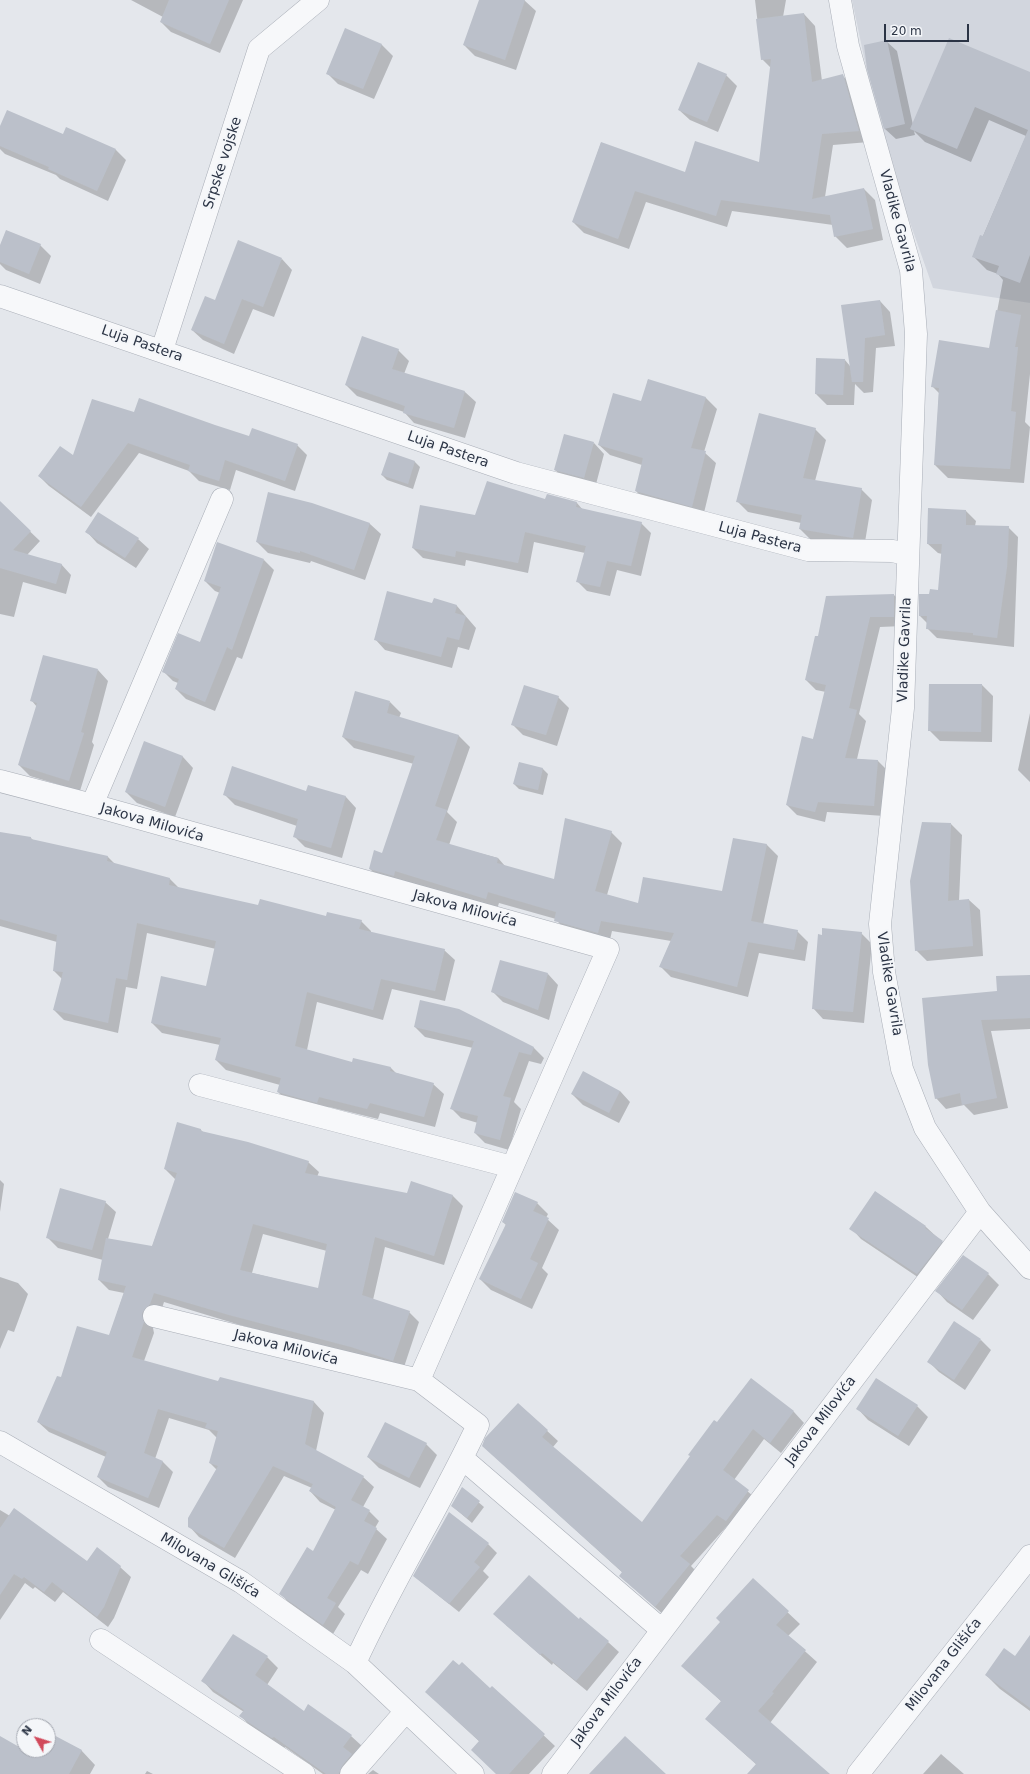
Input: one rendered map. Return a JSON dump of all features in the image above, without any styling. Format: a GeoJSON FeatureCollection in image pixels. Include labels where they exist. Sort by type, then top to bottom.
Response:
{"type":"FeatureCollection","features":[{"type":"Feature","properties":{"kind":"street","name":"Srpske vojske"},"geometry":{"type":"LineString","coordinates":[[162,350],[259,49],[318,0]]}},
{"type":"Feature","properties":{"kind":"street","name":"Vladike Gavrila"},"geometry":{"type":"LineString","coordinates":[[840,0],[848,46],[911,270],[916,334],[903,708],[880,924],[884,972],[902,1069],[925,1128],[980,1212],[1030,1268]]}},
{"type":"Feature","properties":{"kind":"street","name":"Luja Pastera"},"geometry":{"type":"LineString","coordinates":[[0,296],[162,350],[516,473],[808,550],[894,551],[908,555]]}},
{"type":"Feature","properties":{"kind":"street","name":"Jakova Milovića"},"geometry":{"type":"LineString","coordinates":[[92,805],[222,499]]}},
{"type":"Feature","properties":{"kind":"street","name":"Jakova Milovića"},"geometry":{"type":"LineString","coordinates":[[0,782],[92,805],[608,949],[419,1380]]}},
{"type":"Feature","properties":{"kind":"street"},"geometry":{"type":"LineString","coordinates":[[200,1085],[512,1167]]}},
{"type":"Feature","properties":{"kind":"street","name":"Jakova Milovića"},"geometry":{"type":"LineString","coordinates":[[553,1774],[980,1212]]}},
{"type":"Feature","properties":{"kind":"street","name":"Jakova Milovića"},"geometry":{"type":"LineString","coordinates":[[154,1316],[419,1380],[478,1425],[462,1458],[375,1620],[355,1663]]}},
{"type":"Feature","properties":{"kind":"street","name":"Milovana Glišića"},"geometry":{"type":"LineString","coordinates":[[0,1442],[241,1582],[355,1663],[473,1774]]}},
{"type":"Feature","properties":{"kind":"street"},"geometry":{"type":"LineString","coordinates":[[462,1458],[662,1630]]}},
{"type":"Feature","properties":{"kind":"street","name":"Milovana Glišića"},"geometry":{"type":"LineString","coordinates":[[858,1774],[1030,1556]]}},
{"type":"Feature","properties":{"kind":"street"},"geometry":{"type":"LineString","coordinates":[[101,1640],[304,1774]]}},
{"type":"Feature","properties":{"kind":"street"},"geometry":{"type":"LineString","coordinates":[[351,1774],[406,1711]]}},
{"type":"Feature","properties":{"kind":"shaded area"},"geometry":{"type":"Polygon","coordinates":[[[852,0],[1030,0],[1030,303],[933,288],[882,143],[852,0]]]}},
{"type":"Feature","properties":{"kind":"building"},"geometry":{"type":"Polygon","coordinates":[[[169,0],[229,0],[210,44],[160,22],[169,0]]]}},
{"type":"Feature","properties":{"kind":"building"},"geometry":{"type":"Polygon","coordinates":[[[479,0],[525,0],[505,60],[463,45],[479,0]]]}},
{"type":"Feature","properties":{"kind":"building"},"geometry":{"type":"Polygon","coordinates":[[[804,13],[812,82],[843,74],[859,131],[822,134],[812,199],[864,188],[873,229],[834,237],[830,215],[721,200],[716,216],[635,191],[618,239],[572,222],[601,142],[685,172],[695,141],[759,162],[771,59],[761,60],[756,19],[804,13]]]}},
{"type":"Feature","properties":{"kind":"building"},"geometry":{"type":"Polygon","coordinates":[[[345,28],[382,44],[363,89],[326,74],[345,28]]]}},
{"type":"Feature","properties":{"kind":"building"},"geometry":{"type":"Polygon","coordinates":[[[949,38],[1030,72],[1030,255],[1020,283],[996,274],[999,266],[972,257],[980,235],[983,236],[1028,130],[975,107],[957,149],[910,129],[949,38]]]}},
{"type":"Feature","properties":{"kind":"building"},"geometry":{"type":"Polygon","coordinates":[[[887,40],[905,124],[884,129],[867,69],[864,45],[887,40]]]}},
{"type":"Feature","properties":{"kind":"building"},"geometry":{"type":"Polygon","coordinates":[[[698,62],[727,74],[707,122],[678,110],[698,62]]]}},
{"type":"Feature","properties":{"kind":"building"},"geometry":{"type":"Polygon","coordinates":[[[7,110],[63,134],[66,127],[116,149],[97,191],[48,169],[49,167],[0,146],[0,126],[7,110]]]}},
{"type":"Feature","properties":{"kind":"building"},"geometry":{"type":"Polygon","coordinates":[[[6,230],[41,244],[29,274],[0,262],[0,245],[6,230]]]}},
{"type":"Feature","properties":{"kind":"building"},"geometry":{"type":"Polygon","coordinates":[[[238,240],[282,258],[263,307],[242,299],[224,344],[191,330],[205,296],[215,300],[238,240]]]}},
{"type":"Feature","properties":{"kind":"building"},"geometry":{"type":"Polygon","coordinates":[[[880,300],[885,335],[865,338],[863,382],[852,382],[841,305],[880,300]]]}},
{"type":"Feature","properties":{"kind":"building"},"geometry":{"type":"Polygon","coordinates":[[[996,310],[1021,315],[1015,347],[1018,347],[1011,411],[1016,412],[1010,469],[934,465],[939,388],[931,387],[939,340],[989,348],[996,310]]]}},
{"type":"Feature","properties":{"kind":"building"},"geometry":{"type":"Polygon","coordinates":[[[362,336],[399,349],[392,369],[465,391],[454,428],[403,413],[405,406],[345,385],[362,336]]]}},
{"type":"Feature","properties":{"kind":"building"},"geometry":{"type":"Polygon","coordinates":[[[816,358],[845,359],[843,395],[815,394],[816,358]]]}},
{"type":"Feature","properties":{"kind":"building"},"geometry":{"type":"Polygon","coordinates":[[[648,379],[706,397],[691,448],[706,451],[692,507],[635,491],[643,458],[598,445],[613,393],[641,401],[648,379]]]}},
{"type":"Feature","properties":{"kind":"building"},"geometry":{"type":"Polygon","coordinates":[[[139,398],[249,436],[252,428],[298,444],[285,481],[225,460],[219,481],[188,471],[190,465],[128,443],[81,507],[38,476],[60,446],[73,455],[92,399],[134,412],[139,398]]]}},
{"type":"Feature","properties":{"kind":"building"},"geometry":{"type":"Polygon","coordinates":[[[759,413],[816,428],[803,478],[862,488],[853,538],[799,529],[802,515],[736,502],[759,413]]]}},
{"type":"Feature","properties":{"kind":"building"},"geometry":{"type":"Polygon","coordinates":[[[564,434],[594,442],[584,478],[554,470],[564,434]]]}},
{"type":"Feature","properties":{"kind":"building"},"geometry":{"type":"Polygon","coordinates":[[[389,452],[415,461],[408,484],[381,475],[389,452]]]}},
{"type":"Feature","properties":{"kind":"building"},"geometry":{"type":"Polygon","coordinates":[[[487,481],[545,499],[547,494],[577,502],[576,507],[642,522],[631,566],[607,561],[600,587],[576,582],[586,546],[525,532],[518,563],[456,551],[455,557],[412,548],[420,505],[475,515],[487,481]]]}},
{"type":"Feature","properties":{"kind":"building"},"geometry":{"type":"Polygon","coordinates":[[[268,492],[312,503],[370,523],[354,570],[300,551],[300,553],[256,542],[268,492]]]}},
{"type":"Feature","properties":{"kind":"building"},"geometry":{"type":"Polygon","coordinates":[[[0,501],[31,531],[13,550],[62,564],[56,584],[0,568],[0,501]]]}},
{"type":"Feature","properties":{"kind":"building"},"geometry":{"type":"Polygon","coordinates":[[[928,508],[966,510],[966,525],[1009,526],[1007,567],[997,638],[973,635],[973,633],[926,629],[927,616],[919,616],[919,594],[929,594],[930,589],[938,590],[942,544],[927,544],[928,508]]]}},
{"type":"Feature","properties":{"kind":"building"},"geometry":{"type":"Polygon","coordinates":[[[98,512],[139,538],[125,558],[85,532],[98,512]]]}},
{"type":"Feature","properties":{"kind":"building"},"geometry":{"type":"Polygon","coordinates":[[[217,542],[264,559],[232,650],[227,647],[205,702],[175,689],[179,679],[162,672],[178,633],[200,642],[221,587],[204,581],[217,542]]]}},
{"type":"Feature","properties":{"kind":"building"},"geometry":{"type":"Polygon","coordinates":[[[387,591],[432,603],[434,598],[457,605],[455,613],[466,616],[459,640],[447,637],[441,657],[374,640],[387,591]]]}},
{"type":"Feature","properties":{"kind":"building"},"geometry":{"type":"Polygon","coordinates":[[[894,594],[894,617],[870,617],[849,708],[857,710],[845,758],[878,760],[874,806],[818,802],[815,812],[786,805],[802,736],[813,739],[826,685],[805,680],[815,636],[818,636],[826,596],[894,594]]]}},
{"type":"Feature","properties":{"kind":"building"},"geometry":{"type":"Polygon","coordinates":[[[43,655],[98,669],[81,732],[84,733],[69,781],[18,765],[37,703],[30,701],[43,655]]]}},
{"type":"Feature","properties":{"kind":"building"},"geometry":{"type":"Polygon","coordinates":[[[929,684],[982,684],[981,732],[928,731],[929,684]]]}},
{"type":"Feature","properties":{"kind":"building"},"geometry":{"type":"Polygon","coordinates":[[[524,685],[559,696],[546,735],[511,725],[524,685]]]}},
{"type":"Feature","properties":{"kind":"building"},"geometry":{"type":"Polygon","coordinates":[[[355,691],[390,701],[387,713],[459,735],[435,806],[447,810],[436,840],[498,858],[497,863],[554,879],[565,818],[612,831],[595,891],[638,903],[643,877],[722,891],[733,838],[767,844],[751,921],[798,930],[794,950],[748,942],[737,987],[659,967],[674,933],[601,921],[598,933],[554,921],[556,912],[488,892],[486,899],[395,871],[394,876],[369,869],[374,850],[382,853],[415,756],[342,737],[355,691]]]}},
{"type":"Feature","properties":{"kind":"building"},"geometry":{"type":"Polygon","coordinates":[[[144,741],[183,756],[165,807],[125,792],[144,741]]]}},
{"type":"Feature","properties":{"kind":"building"},"geometry":{"type":"Polygon","coordinates":[[[519,762],[543,768],[538,790],[513,784],[519,762]]]}},
{"type":"Feature","properties":{"kind":"building"},"geometry":{"type":"Polygon","coordinates":[[[232,766],[306,791],[308,785],[346,796],[331,848],[293,837],[298,819],[223,795],[232,766]]]}},
{"type":"Feature","properties":{"kind":"building"},"geometry":{"type":"Polygon","coordinates":[[[922,822],[951,823],[948,901],[969,899],[973,946],[915,951],[910,881],[922,822]]]}},
{"type":"Feature","properties":{"kind":"building"},"geometry":{"type":"Polygon","coordinates":[[[0,832],[31,837],[31,839],[108,856],[107,861],[170,878],[169,885],[258,905],[260,899],[326,916],[327,912],[362,920],[359,929],[445,949],[435,991],[381,979],[373,1010],[307,992],[295,1046],[352,1062],[353,1058],[391,1067],[390,1071],[434,1083],[424,1117],[370,1103],[367,1109],[319,1097],[317,1103],[277,1092],[281,1078],[215,1060],[221,1038],[151,1023],[161,976],[206,986],[216,941],[137,923],[127,980],[116,978],[108,1023],[53,1010],[63,972],[53,971],[57,935],[0,919],[0,832]]]}},
{"type":"Feature","properties":{"kind":"building"},"geometry":{"type":"Polygon","coordinates":[[[822,928],[862,932],[853,1012],[812,1009],[818,934],[822,935],[822,928]]]}},
{"type":"Feature","properties":{"kind":"building"},"geometry":{"type":"Polygon","coordinates":[[[500,960],[548,973],[538,1010],[491,992],[500,960]]]}},
{"type":"Feature","properties":{"kind":"building"},"geometry":{"type":"Polygon","coordinates":[[[1030,975],[1030,1018],[981,1020],[997,1098],[962,1105],[960,1093],[935,1099],[928,1065],[922,998],[997,991],[996,976],[1030,975]]]}},
{"type":"Feature","properties":{"kind":"building"},"geometry":{"type":"Polygon","coordinates":[[[420,1000],[459,1009],[534,1047],[531,1055],[519,1052],[503,1096],[511,1098],[500,1140],[474,1133],[478,1116],[450,1109],[474,1041],[414,1027],[420,1000]]]}},
{"type":"Feature","properties":{"kind":"building"},"geometry":{"type":"Polygon","coordinates":[[[583,1071],[620,1091],[609,1113],[571,1094],[583,1071]]]}},
{"type":"Feature","properties":{"kind":"building"},"geometry":{"type":"Polygon","coordinates":[[[177,1122],[201,1129],[201,1131],[248,1142],[309,1161],[305,1173],[407,1193],[411,1181],[453,1195],[434,1256],[375,1237],[362,1295],[410,1311],[393,1361],[351,1347],[229,1315],[154,1293],[150,1304],[142,1313],[144,1322],[132,1357],[218,1381],[220,1377],[314,1401],[305,1444],[364,1476],[351,1500],[370,1510],[364,1521],[377,1528],[358,1565],[350,1561],[327,1598],[336,1603],[323,1625],[279,1594],[307,1547],[313,1551],[336,1507],[309,1491],[313,1484],[273,1466],[224,1548],[188,1527],[188,1518],[218,1466],[209,1463],[218,1431],[205,1428],[207,1423],[158,1409],[144,1453],[163,1461],[148,1498],[97,1477],[107,1452],[37,1422],[57,1376],[61,1377],[77,1326],[109,1335],[126,1286],[98,1280],[106,1238],[152,1246],[177,1173],[164,1169],[177,1122]],[[253,1224],[240,1270],[318,1288],[327,1244],[253,1224]]]}},
{"type":"Feature","properties":{"kind":"building"},"geometry":{"type":"Polygon","coordinates":[[[60,1188],[106,1201],[92,1250],[46,1238],[60,1188]]]}},
{"type":"Feature","properties":{"kind":"building"},"geometry":{"type":"Polygon","coordinates":[[[875,1191],[926,1226],[925,1228],[943,1241],[917,1274],[849,1229],[875,1191]]]}},
{"type":"Feature","properties":{"kind":"building"},"geometry":{"type":"Polygon","coordinates":[[[515,1192],[538,1202],[533,1211],[549,1218],[530,1259],[538,1263],[521,1299],[479,1279],[506,1224],[502,1222],[515,1192]]]}},
{"type":"Feature","properties":{"kind":"building"},"geometry":{"type":"Polygon","coordinates":[[[963,1255],[989,1273],[962,1310],[935,1291],[963,1255]]]}},
{"type":"Feature","properties":{"kind":"building"},"geometry":{"type":"Polygon","coordinates":[[[954,1321],[981,1339],[954,1380],[927,1362],[954,1321]]]}},
{"type":"Feature","properties":{"kind":"building"},"geometry":{"type":"Polygon","coordinates":[[[751,1378],[794,1411],[770,1443],[753,1429],[723,1470],[749,1490],[726,1521],[717,1515],[680,1556],[690,1564],[655,1607],[619,1576],[622,1572],[482,1446],[485,1438],[518,1403],[548,1430],[542,1437],[642,1522],[714,1420],[717,1422],[751,1378]]]}},
{"type":"Feature","properties":{"kind":"building"},"geometry":{"type":"Polygon","coordinates":[[[876,1378],[918,1405],[898,1436],[856,1409],[876,1378]]]}},
{"type":"Feature","properties":{"kind":"building"},"geometry":{"type":"Polygon","coordinates":[[[385,1422],[427,1443],[409,1478],[367,1457],[385,1422]]]}},
{"type":"Feature","properties":{"kind":"building"},"geometry":{"type":"Polygon","coordinates":[[[462,1487],[480,1501],[467,1518],[451,1506],[462,1487]]]}},
{"type":"Feature","properties":{"kind":"building"},"geometry":{"type":"Polygon","coordinates":[[[14,1508],[87,1561],[97,1547],[121,1566],[104,1607],[97,1617],[52,1582],[44,1592],[24,1577],[22,1579],[14,1574],[0,1595],[0,1528],[14,1508]]]}},
{"type":"Feature","properties":{"kind":"building"},"geometry":{"type":"Polygon","coordinates":[[[449,1512],[489,1543],[474,1562],[480,1567],[449,1604],[413,1576],[449,1512]]]}},
{"type":"Feature","properties":{"kind":"building"},"geometry":{"type":"Polygon","coordinates":[[[529,1575],[579,1619],[580,1617],[609,1641],[576,1681],[542,1653],[540,1655],[493,1614],[529,1575]]]}},
{"type":"Feature","properties":{"kind":"building"},"geometry":{"type":"Polygon","coordinates":[[[753,1578],[789,1611],[776,1625],[806,1650],[772,1692],[774,1693],[758,1711],[830,1774],[747,1774],[756,1764],[705,1719],[721,1701],[681,1666],[720,1622],[716,1618],[753,1578]]]}},
{"type":"Feature","properties":{"kind":"building"},"geometry":{"type":"Polygon","coordinates":[[[233,1634],[268,1656],[255,1675],[304,1711],[308,1704],[352,1735],[343,1747],[352,1754],[342,1766],[339,1774],[326,1774],[274,1737],[272,1738],[239,1716],[244,1710],[201,1681],[233,1634]]]}},
{"type":"Feature","properties":{"kind":"building"},"geometry":{"type":"Polygon","coordinates":[[[1030,1635],[1030,1708],[985,1675],[1004,1648],[1015,1656],[1030,1635]]]}},
{"type":"Feature","properties":{"kind":"building"},"geometry":{"type":"Polygon","coordinates":[[[453,1660],[459,1665],[462,1662],[490,1688],[492,1686],[545,1734],[509,1774],[496,1774],[471,1750],[479,1741],[425,1692],[453,1660]]]}},
{"type":"Feature","properties":{"kind":"building"},"geometry":{"type":"Polygon","coordinates":[[[0,1736],[16,1745],[16,1758],[56,1758],[56,1736],[82,1750],[69,1774],[0,1774],[0,1736]]]}},
{"type":"Feature","properties":{"kind":"building"},"geometry":{"type":"Polygon","coordinates":[[[625,1736],[666,1774],[589,1774],[625,1736]]]}}]}
